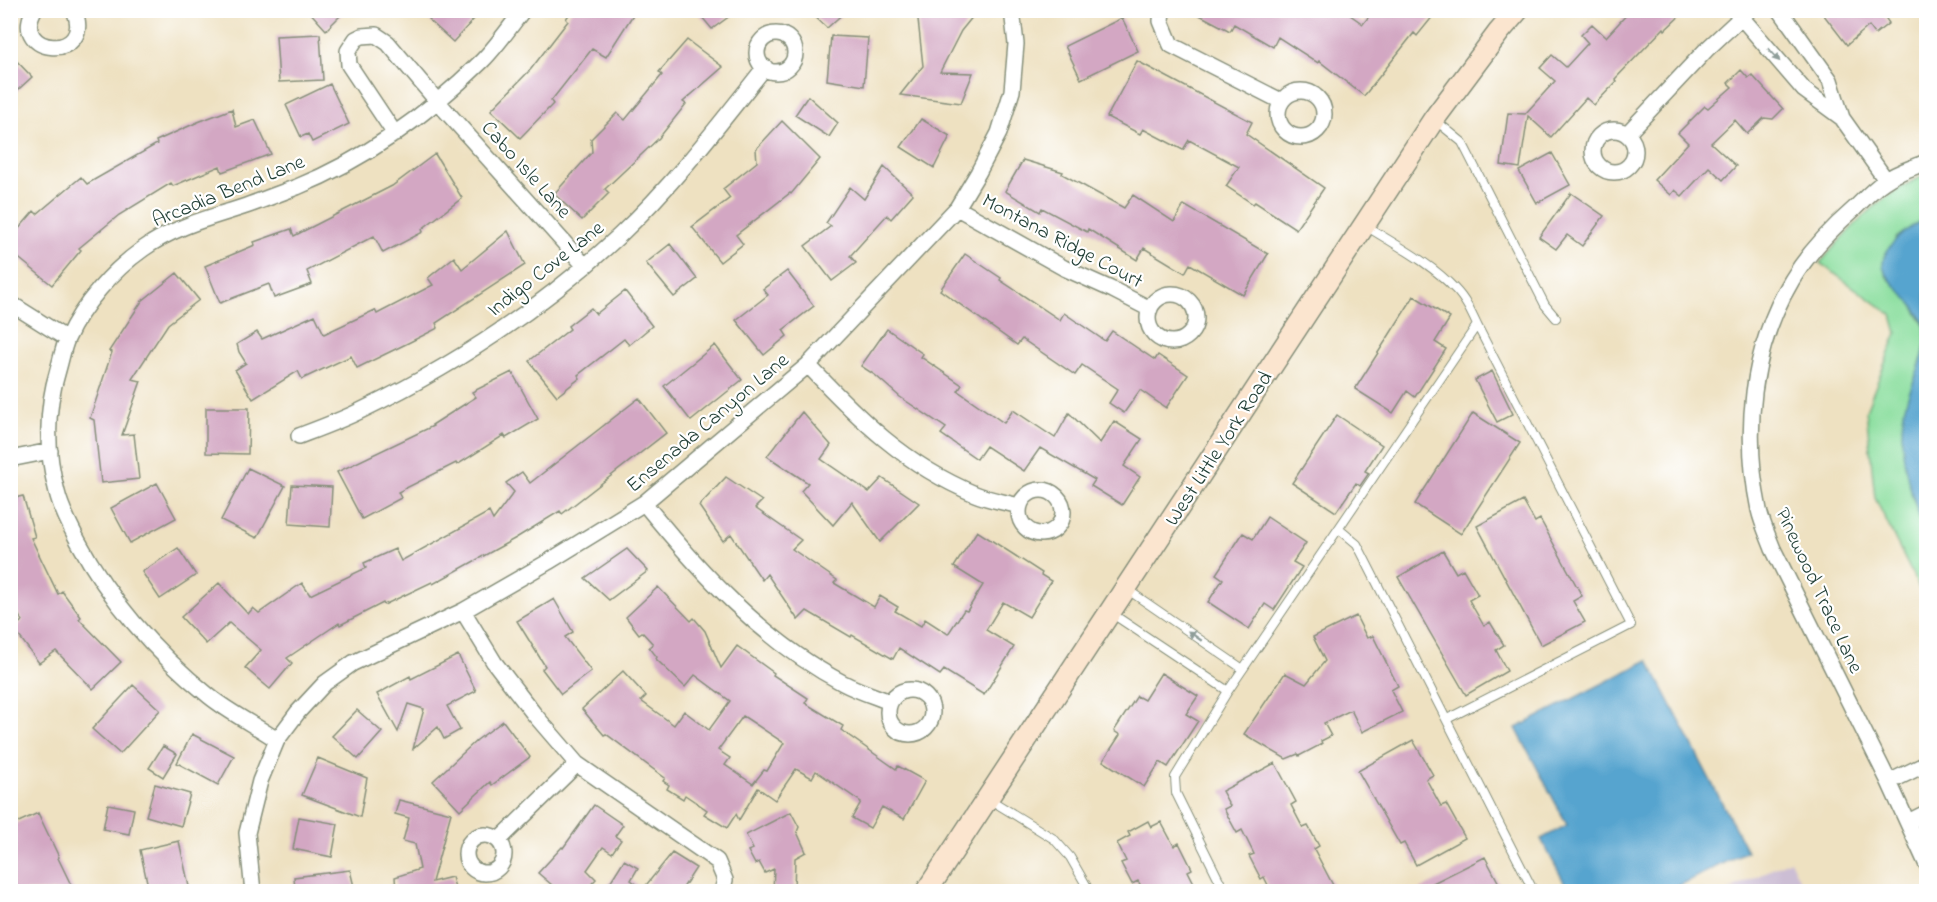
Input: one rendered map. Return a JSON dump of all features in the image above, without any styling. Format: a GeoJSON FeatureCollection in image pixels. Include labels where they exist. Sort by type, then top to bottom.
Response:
{"type":"FeatureCollection","features":[{"type":"Feature","properties":{"kind":"main road","name":"West Little York Road"},"geometry":{"type":"LineString","coordinates":[[926,891],[1434,119],[1518,10]]}},
{"type":"Feature","properties":{"kind":"street"},"geometry":{"type":"LineString","coordinates":[[34,10],[30,25],[31,33],[36,40],[51,48],[59,48],[67,44],[77,33],[75,10]]}},
{"type":"Feature","properties":{"kind":"street","name":"Arcadia Bend Lane"},"geometry":{"type":"LineString","coordinates":[[277,740],[211,698],[139,630],[92,567],[70,525],[57,493],[50,451],[48,420],[55,379],[67,339],[81,315],[109,278],[140,251],[163,235],[188,224],[246,206],[300,185],[351,161],[395,134],[437,101],[484,59],[523,10]]}},
{"type":"Feature","properties":{"kind":"street","name":"Ensenada Canyon Lane"},"geometry":{"type":"LineString","coordinates":[[253,891],[247,833],[260,781],[277,740],[298,712],[325,683],[353,663],[463,611],[644,503],[808,365],[957,208],[999,133],[1012,91],[1016,44],[1012,10]]}},
{"type":"Feature","properties":{"kind":"street"},"geometry":{"type":"LineString","coordinates":[[1162,10],[1161,21],[1171,45],[1281,101]]}},
{"type":"Feature","properties":{"kind":"street"},"geometry":{"type":"LineString","coordinates":[[1780,10],[1830,80],[1842,118],[1886,180]]}},
{"type":"Feature","properties":{"kind":"street"},"geometry":{"type":"LineString","coordinates":[[1627,134],[1742,13],[1804,90],[1842,118]]}},
{"type":"Feature","properties":{"kind":"street","name":"Cabo Isle Lane"},"geometry":{"type":"LineString","coordinates":[[395,134],[349,65],[348,51],[356,39],[369,34],[382,38],[585,266]]}},
{"type":"Feature","properties":{"kind":"street","name":"Indigo Cove Lane"},"geometry":{"type":"LineString","coordinates":[[299,436],[362,411],[466,354],[528,312],[621,234],[713,132],[765,67]]}},
{"type":"Feature","properties":{"kind":"street","name":"Pinewood Trace Lane"},"geometry":{"type":"LineString","coordinates":[[1926,162],[1886,180],[1841,220],[1815,248],[1792,280],[1774,316],[1762,350],[1755,384],[1751,428],[1759,512],[1773,549],[1926,863]]}},
{"type":"Feature","properties":{"kind":"street","name":"Montana Ridge Court"},"geometry":{"type":"LineString","coordinates":[[957,208],[1064,268],[1150,309]]}},
{"type":"Feature","properties":{"kind":"street"},"geometry":{"type":"LineString","coordinates":[[10,303],[67,339]]}},
{"type":"Feature","properties":{"kind":"street"},"geometry":{"type":"LineString","coordinates":[[808,365],[856,416],[901,453],[940,477],[976,495],[1019,506]]}},
{"type":"Feature","properties":{"kind":"street"},"geometry":{"type":"LineString","coordinates":[[10,459],[50,451]]}},
{"type":"Feature","properties":{"kind":"street"},"geometry":{"type":"LineString","coordinates":[[644,503],[719,589],[771,634],[808,663],[845,684],[890,702]]}},
{"type":"Feature","properties":{"kind":"street"},"geometry":{"type":"LineString","coordinates":[[463,611],[494,662],[577,764],[717,861],[723,886]]}},
{"type":"Feature","properties":{"kind":"street"},"geometry":{"type":"LineString","coordinates":[[499,840],[577,764]]}},
{"type":"Feature","properties":{"kind":"street"},"geometry":{"type":"LineString","coordinates":[[1889,783],[1926,764]]}},
{"type":"Feature","properties":{"kind":"street"},"geometry":{"type":"LineString","coordinates":[[1908,822],[1926,813]]}},
{"type":"Feature","properties":{"kind":"lane"},"geometry":{"type":"LineString","coordinates":[[1434,119],[1462,142],[1540,296],[1556,318]]}},
{"type":"Feature","properties":{"kind":"lane"},"geometry":{"type":"LineString","coordinates":[[1365,225],[1438,273],[1465,302],[1632,625],[1447,719]]}},
{"type":"Feature","properties":{"kind":"lane"},"geometry":{"type":"LineString","coordinates":[[1225,891],[1176,793],[1175,777],[1228,691],[1478,325]]}},
{"type":"Feature","properties":{"kind":"lane"},"geometry":{"type":"LineString","coordinates":[[1339,529],[1357,543],[1534,891]]}},
{"type":"Feature","properties":{"kind":"lane"},"geometry":{"type":"LineString","coordinates":[[1126,588],[1243,669]]}},
{"type":"Feature","properties":{"kind":"lane"},"geometry":{"type":"LineString","coordinates":[[1110,612],[1228,691]]}},
{"type":"Feature","properties":{"kind":"lane"},"geometry":{"type":"LineString","coordinates":[[988,798],[1054,839],[1071,857],[1090,891]]}},
{"type":"Feature","properties":{"kind":"shaded area"},"geometry":{"type":"Polygon","coordinates":[[[1790,860],[1805,891],[1728,891],[1790,860]]]}},
{"type":"Feature","properties":{"kind":"green space"},"geometry":{"type":"Polygon","coordinates":[[[1926,175],[1926,219],[1896,238],[1886,276],[1909,299],[1925,326],[1926,343],[1905,407],[1911,493],[1926,536],[1926,602],[1875,498],[1866,410],[1897,333],[1892,315],[1820,263],[1855,224],[1881,201],[1910,182],[1926,175]]]}},
{"type":"Feature","properties":{"kind":"water"},"geometry":{"type":"Polygon","coordinates":[[[1926,219],[1926,337],[1922,318],[1884,270],[1883,263],[1888,249],[1906,231],[1926,219]]]}},
{"type":"Feature","properties":{"kind":"water"},"geometry":{"type":"Polygon","coordinates":[[[1926,337],[1926,536],[1906,473],[1902,440],[1905,407],[1922,357],[1926,337]]]}},
{"type":"Feature","properties":{"kind":"water"},"geometry":{"type":"Polygon","coordinates":[[[1648,660],[1747,851],[1669,891],[1569,891],[1541,839],[1567,825],[1516,728],[1648,660]]]}},
{"type":"Feature","properties":{"kind":"building"},"geometry":{"type":"Polygon","coordinates":[[[308,10],[346,10],[326,30],[308,10]]]}},
{"type":"Feature","properties":{"kind":"building"},"geometry":{"type":"Polygon","coordinates":[[[437,10],[464,10],[474,19],[453,42],[429,20],[437,10]]]}},
{"type":"Feature","properties":{"kind":"building"},"geometry":{"type":"Polygon","coordinates":[[[572,10],[636,10],[606,57],[592,49],[551,101],[553,104],[520,138],[491,110],[531,69],[568,21],[566,19],[572,10]]]}},
{"type":"Feature","properties":{"kind":"building"},"geometry":{"type":"Polygon","coordinates":[[[696,10],[738,10],[712,29],[696,10]]]}},
{"type":"Feature","properties":{"kind":"building"},"geometry":{"type":"Polygon","coordinates":[[[808,10],[847,10],[827,28],[808,10]]]}},
{"type":"Feature","properties":{"kind":"building"},"geometry":{"type":"Polygon","coordinates":[[[917,10],[978,10],[961,31],[940,72],[973,73],[961,103],[900,95],[923,66],[917,10]]]}},
{"type":"Feature","properties":{"kind":"building"},"geometry":{"type":"Polygon","coordinates":[[[1190,10],[1343,10],[1363,24],[1374,10],[1438,10],[1417,36],[1414,33],[1364,96],[1319,61],[1318,63],[1278,37],[1273,47],[1234,24],[1230,31],[1190,10]]]}},
{"type":"Feature","properties":{"kind":"building"},"geometry":{"type":"Polygon","coordinates":[[[1631,10],[1686,10],[1665,30],[1664,28],[1615,79],[1617,81],[1594,105],[1586,98],[1551,137],[1528,116],[1520,168],[1501,165],[1508,113],[1525,114],[1555,81],[1540,68],[1552,55],[1566,67],[1588,43],[1581,35],[1592,24],[1606,37],[1631,10]]]}},
{"type":"Feature","properties":{"kind":"building"},"geometry":{"type":"Polygon","coordinates":[[[1820,10],[1880,10],[1889,23],[1875,34],[1869,26],[1847,45],[1820,10]]]}},
{"type":"Feature","properties":{"kind":"building"},"geometry":{"type":"Polygon","coordinates":[[[1122,18],[1138,51],[1081,79],[1065,46],[1122,18]]]}},
{"type":"Feature","properties":{"kind":"building"},"geometry":{"type":"Polygon","coordinates":[[[320,34],[323,80],[279,82],[276,36],[320,34]]]}},
{"type":"Feature","properties":{"kind":"building"},"geometry":{"type":"Polygon","coordinates":[[[831,36],[868,38],[864,86],[827,80],[831,36]]]}},
{"type":"Feature","properties":{"kind":"building"},"geometry":{"type":"Polygon","coordinates":[[[687,40],[723,67],[683,102],[686,104],[659,138],[605,189],[609,193],[582,220],[554,194],[592,152],[591,139],[617,113],[625,120],[662,75],[659,72],[687,40]]]}},
{"type":"Feature","properties":{"kind":"building"},"geometry":{"type":"Polygon","coordinates":[[[10,54],[32,77],[10,97],[10,54]]]}},
{"type":"Feature","properties":{"kind":"building"},"geometry":{"type":"Polygon","coordinates":[[[1137,61],[1252,122],[1246,134],[1324,188],[1296,229],[1226,186],[1239,167],[1189,140],[1183,150],[1143,129],[1140,134],[1107,117],[1137,61]]]}},
{"type":"Feature","properties":{"kind":"building"},"geometry":{"type":"Polygon","coordinates":[[[1741,70],[1748,78],[1752,75],[1783,109],[1773,119],[1764,118],[1747,134],[1735,120],[1711,143],[1736,166],[1723,180],[1709,167],[1682,196],[1675,190],[1671,195],[1654,180],[1688,143],[1678,133],[1705,106],[1708,108],[1732,87],[1728,83],[1741,70]]]}},
{"type":"Feature","properties":{"kind":"building"},"geometry":{"type":"Polygon","coordinates":[[[330,84],[349,124],[312,142],[308,134],[301,137],[286,105],[330,84]]]}},
{"type":"Feature","properties":{"kind":"building"},"geometry":{"type":"Polygon","coordinates":[[[808,96],[838,123],[829,137],[795,115],[808,96]]]}},
{"type":"Feature","properties":{"kind":"building"},"geometry":{"type":"Polygon","coordinates":[[[232,109],[236,127],[255,120],[271,154],[222,172],[220,166],[173,186],[171,183],[119,215],[79,248],[81,250],[52,285],[10,251],[10,239],[34,211],[37,214],[81,177],[87,184],[157,144],[156,141],[232,109]]]}},
{"type":"Feature","properties":{"kind":"building"},"geometry":{"type":"Polygon","coordinates":[[[921,119],[950,136],[934,168],[901,147],[921,119]]]}},
{"type":"Feature","properties":{"kind":"building"},"geometry":{"type":"Polygon","coordinates":[[[782,121],[820,159],[791,194],[736,235],[743,244],[720,262],[692,227],[730,198],[723,189],[757,162],[756,149],[782,121]]]}},
{"type":"Feature","properties":{"kind":"building"},"geometry":{"type":"Polygon","coordinates":[[[1552,153],[1570,185],[1537,203],[1519,171],[1552,153]]]}},
{"type":"Feature","properties":{"kind":"building"},"geometry":{"type":"Polygon","coordinates":[[[435,154],[462,198],[422,229],[423,232],[383,253],[374,236],[307,271],[312,284],[274,298],[269,284],[220,303],[205,266],[255,245],[254,242],[291,229],[294,236],[392,186],[435,154]]]}},
{"type":"Feature","properties":{"kind":"building"},"geometry":{"type":"Polygon","coordinates":[[[1023,160],[1063,172],[1062,174],[1124,208],[1133,195],[1174,222],[1184,205],[1268,254],[1243,295],[1190,264],[1185,273],[1144,248],[1137,260],[1088,229],[1087,232],[1042,208],[1040,212],[1005,191],[1023,160]]]}},
{"type":"Feature","properties":{"kind":"building"},"geometry":{"type":"Polygon","coordinates":[[[884,167],[913,194],[891,219],[887,215],[850,256],[856,263],[832,281],[805,246],[831,226],[826,223],[850,187],[864,199],[884,167]]]}},
{"type":"Feature","properties":{"kind":"building"},"geometry":{"type":"Polygon","coordinates":[[[1571,193],[1604,216],[1582,246],[1567,235],[1556,249],[1539,237],[1571,193]]]}},
{"type":"Feature","properties":{"kind":"building"},"geometry":{"type":"Polygon","coordinates":[[[508,231],[525,265],[436,323],[438,328],[357,368],[351,356],[302,379],[298,371],[253,399],[235,370],[246,363],[237,344],[257,332],[262,339],[315,315],[324,334],[375,310],[377,314],[433,285],[428,278],[454,257],[462,269],[508,231]]]}},
{"type":"Feature","properties":{"kind":"building"},"geometry":{"type":"Polygon","coordinates":[[[670,244],[697,279],[674,297],[646,263],[670,244]]]}},
{"type":"Feature","properties":{"kind":"building"},"geometry":{"type":"Polygon","coordinates":[[[965,254],[1060,320],[1064,313],[1105,341],[1112,331],[1155,360],[1158,355],[1188,375],[1166,408],[1140,390],[1124,413],[1109,403],[1118,389],[1082,365],[1075,375],[1022,339],[1017,345],[940,290],[965,254]]]}},
{"type":"Feature","properties":{"kind":"building"},"geometry":{"type":"Polygon","coordinates":[[[787,271],[814,306],[783,330],[787,336],[764,355],[736,320],[768,295],[763,289],[787,271]]]}},
{"type":"Feature","properties":{"kind":"building"},"geometry":{"type":"Polygon","coordinates":[[[177,273],[199,300],[168,324],[132,379],[141,381],[122,435],[134,434],[139,479],[101,483],[94,420],[90,418],[112,352],[109,351],[142,301],[177,273]]]}},
{"type":"Feature","properties":{"kind":"building"},"geometry":{"type":"Polygon","coordinates":[[[625,291],[652,326],[629,345],[624,339],[578,375],[580,378],[557,396],[529,361],[570,329],[568,326],[591,308],[596,314],[625,291]]]}},
{"type":"Feature","properties":{"kind":"building"},"geometry":{"type":"Polygon","coordinates":[[[1414,296],[1450,318],[1435,342],[1446,349],[1415,397],[1407,391],[1393,413],[1355,389],[1414,296]]]}},
{"type":"Feature","properties":{"kind":"building"},"geometry":{"type":"Polygon","coordinates":[[[887,329],[923,354],[921,357],[962,385],[958,391],[1004,423],[1013,410],[1055,438],[1069,413],[1100,443],[1114,421],[1142,439],[1124,466],[1140,477],[1122,505],[1091,486],[1095,480],[1040,448],[1024,471],[986,446],[977,459],[941,434],[946,428],[900,397],[861,366],[887,329]]]}},
{"type":"Feature","properties":{"kind":"building"},"geometry":{"type":"Polygon","coordinates":[[[715,345],[742,380],[691,421],[664,386],[715,345]]]}},
{"type":"Feature","properties":{"kind":"building"},"geometry":{"type":"Polygon","coordinates":[[[1492,371],[1513,414],[1497,422],[1475,380],[1492,371]]]}},
{"type":"Feature","properties":{"kind":"building"},"geometry":{"type":"Polygon","coordinates":[[[512,372],[538,419],[506,438],[504,435],[457,465],[456,463],[398,492],[401,498],[362,519],[337,472],[433,426],[476,397],[472,392],[512,372]]]}},
{"type":"Feature","properties":{"kind":"building"},"geometry":{"type":"Polygon","coordinates":[[[639,398],[666,433],[562,514],[560,511],[433,584],[432,582],[384,605],[383,603],[340,625],[339,623],[287,658],[292,663],[270,689],[245,668],[261,650],[229,623],[206,644],[181,617],[219,583],[248,614],[253,608],[259,613],[302,583],[310,595],[366,568],[364,563],[395,549],[401,561],[489,512],[493,520],[514,492],[506,483],[522,472],[530,483],[639,398]]]}},
{"type":"Feature","properties":{"kind":"building"},"geometry":{"type":"Polygon","coordinates":[[[206,408],[249,408],[248,454],[206,453],[206,408]]]}},
{"type":"Feature","properties":{"kind":"building"},"geometry":{"type":"Polygon","coordinates":[[[802,412],[831,445],[821,459],[869,492],[882,478],[919,503],[880,542],[852,502],[833,525],[801,491],[808,483],[767,456],[802,412]]]}},
{"type":"Feature","properties":{"kind":"building"},"geometry":{"type":"Polygon","coordinates":[[[1473,413],[1520,443],[1461,534],[1415,504],[1473,413]]]}},
{"type":"Feature","properties":{"kind":"building"},"geometry":{"type":"Polygon","coordinates":[[[1337,415],[1382,445],[1365,471],[1369,473],[1360,486],[1356,483],[1336,512],[1292,483],[1337,415]]]}},
{"type":"Feature","properties":{"kind":"building"},"geometry":{"type":"Polygon","coordinates":[[[248,468],[285,486],[257,538],[221,520],[248,468]]]}},
{"type":"Feature","properties":{"kind":"building"},"geometry":{"type":"Polygon","coordinates":[[[726,477],[762,501],[755,508],[801,540],[792,549],[837,580],[834,583],[874,607],[880,596],[898,607],[895,611],[921,626],[925,619],[948,634],[964,610],[967,611],[983,585],[954,567],[977,531],[1051,581],[1029,617],[1003,602],[986,630],[1014,647],[984,695],[944,670],[940,675],[899,648],[893,659],[807,611],[798,620],[767,574],[762,580],[731,534],[723,541],[699,506],[726,477]]]}},
{"type":"Feature","properties":{"kind":"building"},"geometry":{"type":"Polygon","coordinates":[[[157,483],[176,518],[130,543],[111,508],[157,483]]]}},
{"type":"Feature","properties":{"kind":"building"},"geometry":{"type":"Polygon","coordinates":[[[292,485],[332,487],[330,527],[289,524],[292,485]]]}},
{"type":"Feature","properties":{"kind":"building"},"geometry":{"type":"Polygon","coordinates":[[[23,496],[35,537],[31,538],[58,594],[62,591],[81,617],[79,619],[121,662],[93,689],[56,651],[39,663],[13,628],[22,621],[10,599],[10,499],[23,496]]]}},
{"type":"Feature","properties":{"kind":"building"},"geometry":{"type":"Polygon","coordinates":[[[1523,501],[1535,522],[1540,519],[1582,596],[1573,601],[1585,622],[1541,645],[1477,526],[1523,501]]]}},
{"type":"Feature","properties":{"kind":"building"},"geometry":{"type":"Polygon","coordinates":[[[1267,517],[1306,543],[1293,562],[1302,567],[1274,610],[1265,604],[1249,629],[1208,602],[1223,579],[1216,574],[1243,533],[1253,539],[1267,517]]]}},
{"type":"Feature","properties":{"kind":"building"},"geometry":{"type":"Polygon","coordinates":[[[178,548],[196,575],[160,599],[142,572],[178,548]]]}},
{"type":"Feature","properties":{"kind":"building"},"geometry":{"type":"Polygon","coordinates":[[[627,549],[648,571],[609,600],[585,578],[627,549]]]}},
{"type":"Feature","properties":{"kind":"building"},"geometry":{"type":"Polygon","coordinates":[[[1443,551],[1456,573],[1463,569],[1478,595],[1469,600],[1484,626],[1490,622],[1504,645],[1496,650],[1507,671],[1466,695],[1398,577],[1443,551]]]}},
{"type":"Feature","properties":{"kind":"building"},"geometry":{"type":"Polygon","coordinates":[[[658,587],[691,621],[694,618],[705,631],[721,668],[737,646],[774,673],[773,675],[808,698],[805,703],[843,726],[841,730],[896,769],[898,766],[925,781],[904,819],[882,807],[870,828],[852,818],[861,802],[816,771],[812,778],[796,769],[775,800],[758,788],[739,820],[736,814],[727,828],[704,814],[707,810],[685,795],[683,799],[667,789],[669,785],[663,781],[665,778],[606,734],[604,735],[582,709],[623,671],[646,696],[641,701],[674,725],[684,711],[709,730],[730,701],[695,675],[685,687],[656,659],[657,657],[649,647],[653,644],[642,632],[639,634],[626,617],[658,587]],[[743,716],[718,750],[730,758],[725,765],[753,784],[764,770],[767,771],[784,743],[743,716]]]}},
{"type":"Feature","properties":{"kind":"building"},"geometry":{"type":"Polygon","coordinates":[[[554,599],[573,632],[565,637],[591,671],[561,694],[542,669],[545,666],[517,621],[554,599]]]}},
{"type":"Feature","properties":{"kind":"building"},"geometry":{"type":"Polygon","coordinates":[[[1356,616],[1367,638],[1373,636],[1398,686],[1391,690],[1402,712],[1362,732],[1351,710],[1324,723],[1331,736],[1321,741],[1322,744],[1299,756],[1298,754],[1286,759],[1244,734],[1285,673],[1306,684],[1325,661],[1313,637],[1356,616]]]}},
{"type":"Feature","properties":{"kind":"building"},"geometry":{"type":"Polygon","coordinates":[[[458,655],[476,691],[447,706],[460,730],[444,739],[438,727],[413,749],[424,709],[408,704],[398,732],[377,694],[410,676],[411,679],[458,655]]]}},
{"type":"Feature","properties":{"kind":"building"},"geometry":{"type":"Polygon","coordinates":[[[1161,673],[1198,696],[1186,714],[1198,721],[1168,767],[1160,762],[1144,787],[1103,761],[1120,735],[1114,731],[1137,696],[1144,700],[1161,673]]]}},
{"type":"Feature","properties":{"kind":"building"},"geometry":{"type":"Polygon","coordinates":[[[133,685],[160,710],[120,754],[92,729],[133,685]]]}},
{"type":"Feature","properties":{"kind":"building"},"geometry":{"type":"Polygon","coordinates":[[[357,710],[382,732],[358,759],[332,736],[357,710]]]}},
{"type":"Feature","properties":{"kind":"building"},"geometry":{"type":"Polygon","coordinates":[[[503,721],[530,757],[492,785],[490,782],[460,810],[433,781],[477,740],[503,721]]]}},
{"type":"Feature","properties":{"kind":"building"},"geometry":{"type":"Polygon","coordinates":[[[192,734],[234,756],[218,785],[177,763],[192,734]]]}},
{"type":"Feature","properties":{"kind":"building"},"geometry":{"type":"Polygon","coordinates":[[[1413,740],[1433,775],[1426,779],[1441,806],[1446,804],[1465,838],[1416,865],[1404,843],[1400,845],[1358,771],[1413,740]]]}},
{"type":"Feature","properties":{"kind":"building"},"geometry":{"type":"Polygon","coordinates":[[[163,746],[177,754],[163,777],[149,768],[163,746]]]}},
{"type":"Feature","properties":{"kind":"building"},"geometry":{"type":"Polygon","coordinates":[[[318,758],[367,778],[360,817],[302,795],[318,758]]]}},
{"type":"Feature","properties":{"kind":"building"},"geometry":{"type":"Polygon","coordinates":[[[1275,763],[1296,802],[1291,805],[1303,828],[1308,826],[1319,846],[1314,849],[1336,891],[1271,891],[1264,877],[1261,879],[1249,856],[1254,854],[1242,830],[1237,833],[1224,809],[1230,806],[1222,791],[1275,763]]]}},
{"type":"Feature","properties":{"kind":"building"},"geometry":{"type":"Polygon","coordinates":[[[155,784],[190,794],[181,826],[146,816],[155,784]]]}},
{"type":"Feature","properties":{"kind":"building"},"geometry":{"type":"Polygon","coordinates":[[[399,800],[451,813],[432,882],[452,877],[456,891],[396,891],[395,877],[420,869],[415,844],[403,841],[409,818],[395,814],[399,800]]]}},
{"type":"Feature","properties":{"kind":"building"},"geometry":{"type":"Polygon","coordinates":[[[108,804],[134,809],[129,834],[103,829],[108,804]]]}},
{"type":"Feature","properties":{"kind":"building"},"geometry":{"type":"Polygon","coordinates":[[[594,805],[623,825],[615,836],[621,840],[612,853],[603,847],[587,870],[596,879],[585,891],[559,891],[538,873],[563,848],[594,805]]]}},
{"type":"Feature","properties":{"kind":"building"},"geometry":{"type":"Polygon","coordinates":[[[791,812],[799,827],[797,832],[806,852],[795,858],[794,891],[773,891],[774,869],[765,873],[759,862],[755,864],[748,851],[753,849],[746,835],[791,812]]]}},
{"type":"Feature","properties":{"kind":"building"},"geometry":{"type":"Polygon","coordinates":[[[38,813],[74,891],[10,891],[10,826],[38,813]]]}},
{"type":"Feature","properties":{"kind":"building"},"geometry":{"type":"Polygon","coordinates":[[[299,817],[338,824],[332,857],[293,849],[299,817]]]}},
{"type":"Feature","properties":{"kind":"building"},"geometry":{"type":"Polygon","coordinates":[[[1148,821],[1151,827],[1161,822],[1174,846],[1179,843],[1192,869],[1188,871],[1198,891],[1144,891],[1138,881],[1132,884],[1121,863],[1126,861],[1117,843],[1130,836],[1128,832],[1148,821]]]}},
{"type":"Feature","properties":{"kind":"building"},"geometry":{"type":"Polygon","coordinates":[[[179,841],[190,891],[171,891],[170,887],[149,891],[140,850],[179,841]]]}},
{"type":"Feature","properties":{"kind":"building"},"geometry":{"type":"Polygon","coordinates":[[[672,853],[696,868],[681,891],[614,891],[607,887],[624,860],[638,868],[631,880],[643,889],[672,853]]]}},
{"type":"Feature","properties":{"kind":"building"},"geometry":{"type":"Polygon","coordinates":[[[1485,857],[1503,891],[1417,891],[1485,857]]]}},
{"type":"Feature","properties":{"kind":"building"},"geometry":{"type":"Polygon","coordinates":[[[350,870],[355,891],[295,891],[294,877],[350,870]]]}}]}
